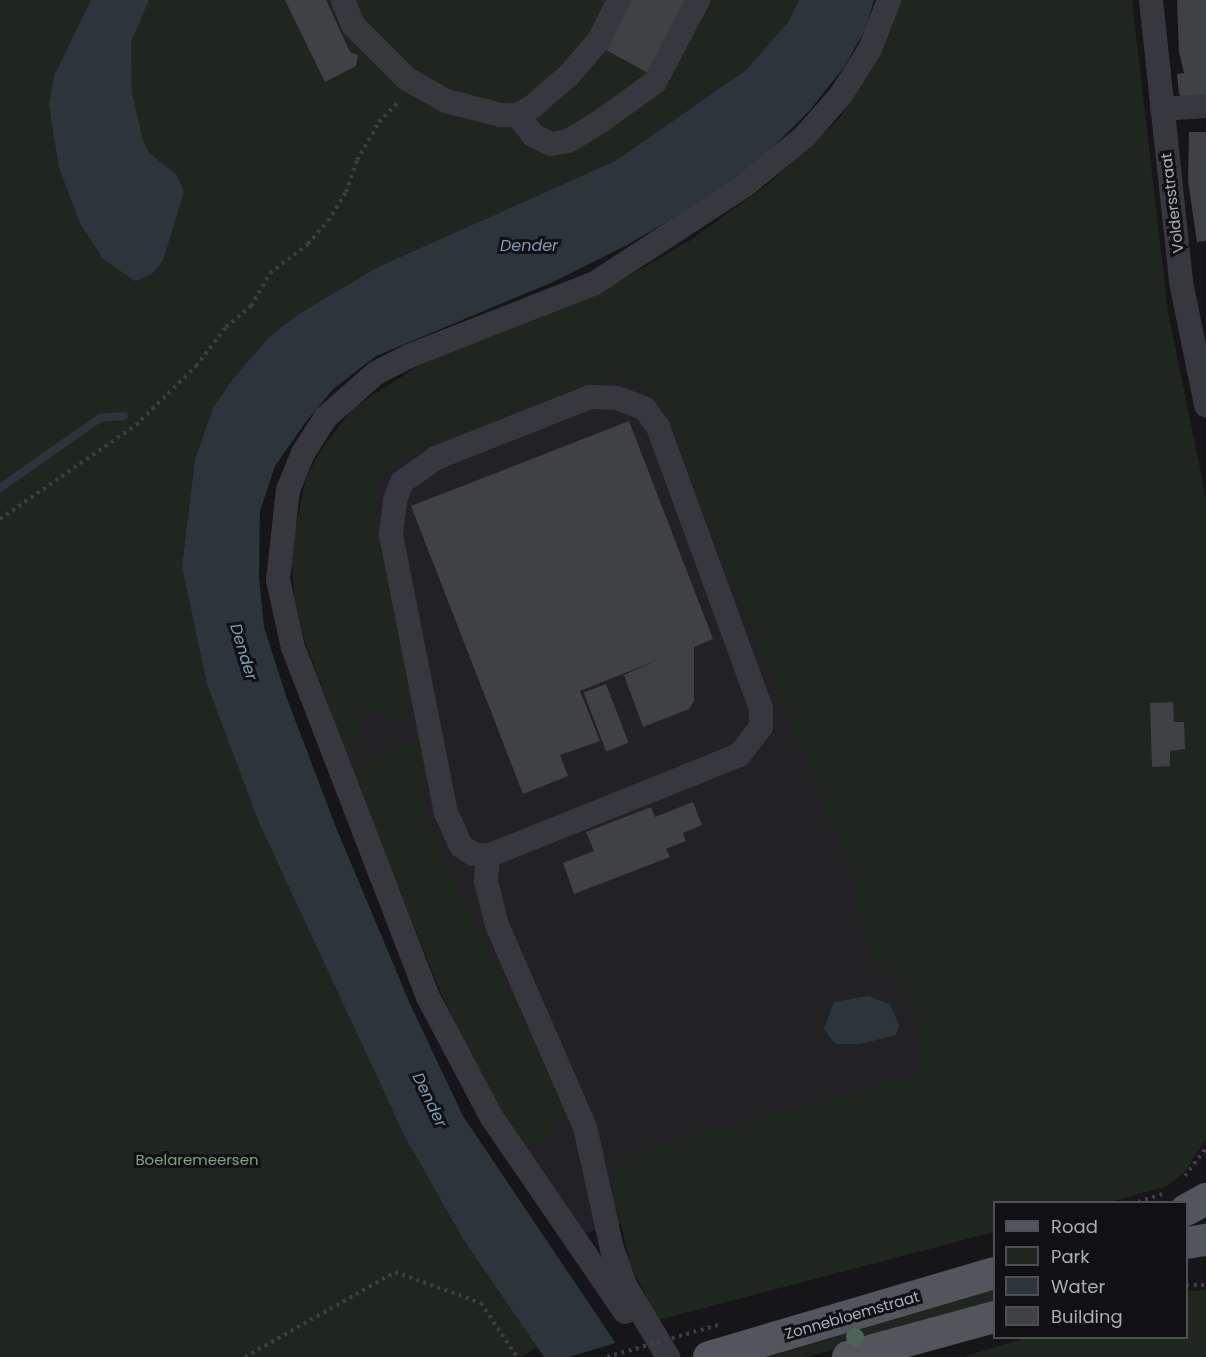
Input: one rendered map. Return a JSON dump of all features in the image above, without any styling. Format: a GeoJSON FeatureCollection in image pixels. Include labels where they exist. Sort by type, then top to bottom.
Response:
{"type":"FeatureCollection","features":[{"type":"Feature","properties":{"kind":"main road"},"geometry":{"type":"LineString","coordinates":[[1180,1194],[1206,1199]]}},
{"type":"Feature","properties":{"kind":"main road"},"geometry":{"type":"LineString","coordinates":[[1188,1243],[1206,1240]]}},
{"type":"Feature","properties":{"kind":"main road","name":"Zonnebloemstraat"},"geometry":{"type":"LineString","coordinates":[[719,1344],[993,1274]]}},
{"type":"Feature","properties":{"kind":"main road"},"geometry":{"type":"LineString","coordinates":[[848,1357],[993,1317]]}},
{"type":"Feature","properties":{"kind":"street"},"geometry":{"type":"LineString","coordinates":[[343,0],[353,25],[365,39],[415,84],[476,112],[518,115],[532,107],[599,40],[619,0]]}},
{"type":"Feature","properties":{"kind":"street"},"geometry":{"type":"LineString","coordinates":[[518,115],[533,135],[551,144],[568,141],[601,121],[656,82],[698,0]]}},
{"type":"Feature","properties":{"kind":"street"},"geometry":{"type":"LineString","coordinates":[[655,1357],[492,1118],[428,997],[293,648],[278,580],[288,490],[303,453],[326,417],[376,373],[409,356],[595,284],[688,225],[788,151],[841,95],[870,49],[889,0]]}},
{"type":"Feature","properties":{"kind":"street","name":"Voldersstraat"},"geometry":{"type":"LineString","coordinates":[[1151,0],[1181,282],[1206,405]]}},
{"type":"Feature","properties":{"kind":"street"},"geometry":{"type":"LineString","coordinates":[[1162,109],[1206,106]]}},
{"type":"Feature","properties":{"kind":"street"},"geometry":{"type":"LineString","coordinates":[[591,397],[617,398],[645,409],[658,427],[761,709],[761,727],[753,742],[739,755],[488,856],[473,854],[461,846],[447,813],[391,534],[395,500],[402,482],[436,458],[591,397]]}},
{"type":"Feature","properties":{"kind":"street"},"geometry":{"type":"LineString","coordinates":[[488,856],[486,881],[497,925],[585,1127],[612,1249],[626,1287],[668,1357]]}},
{"type":"Feature","properties":{"kind":"path"},"geometry":{"type":"LineString","coordinates":[[0,519],[136,425],[196,366],[226,327],[251,306],[270,273],[308,244],[328,221],[379,122],[415,84]]}},
{"type":"Feature","properties":{"kind":"path"},"geometry":{"type":"LineString","coordinates":[[1147,1201],[1180,1194],[1206,1148]]}},
{"type":"Feature","properties":{"kind":"path"},"geometry":{"type":"LineString","coordinates":[[244,1357],[395,1272],[481,1303],[517,1357]]}},
{"type":"Feature","properties":{"kind":"path"},"geometry":{"type":"LineString","coordinates":[[1188,1285],[1206,1285]]}},
{"type":"Feature","properties":{"kind":"path"},"geometry":{"type":"LineString","coordinates":[[608,1357],[719,1344]]}},
{"type":"Feature","properties":{"kind":"shaded area"},"geometry":{"type":"Polygon","coordinates":[[[634,280],[968,1137],[581,1234],[524,1149],[441,993],[351,768],[295,612],[306,479],[320,451],[634,280]]]}},
{"type":"Feature","properties":{"kind":"green space","name":"Boelaremeersen"},"geometry":{"type":"Polygon","coordinates":[[[0,0],[799,0],[788,22],[746,70],[615,161],[378,267],[213,408],[195,459],[182,566],[260,825],[405,1137],[463,1239],[538,1347],[520,1357],[0,1357],[0,0]]]}},
{"type":"Feature","properties":{"kind":"green space"},"geometry":{"type":"Polygon","coordinates":[[[900,0],[1132,0],[1168,312],[1206,498],[1206,1140],[1184,1173],[1167,1186],[1114,1201],[993,1201],[993,1232],[658,1320],[630,1264],[614,1193],[615,1167],[638,1151],[912,1077],[920,1064],[914,1002],[893,976],[871,960],[851,871],[664,409],[638,383],[608,381],[502,418],[391,466],[378,484],[374,500],[413,703],[409,713],[396,720],[376,711],[357,718],[363,737],[345,751],[295,612],[291,550],[306,479],[320,451],[353,408],[429,359],[617,283],[689,241],[767,185],[838,120],[865,79],[900,0]]]}},
{"type":"Feature","properties":{"kind":"green space"},"geometry":{"type":"Polygon","coordinates":[[[415,745],[423,750],[425,767],[418,793],[421,809],[561,1101],[561,1116],[553,1132],[524,1149],[489,1096],[441,993],[351,768],[396,747],[415,745]]]}},
{"type":"Feature","properties":{"kind":"green space"},"geometry":{"type":"Polygon","coordinates":[[[993,1289],[993,1309],[804,1357],[769,1357],[993,1289]]]}},
{"type":"Feature","properties":{"kind":"green space"},"geometry":{"type":"Polygon","coordinates":[[[1206,1290],[1206,1357],[963,1357],[1022,1339],[1188,1339],[1188,1291],[1206,1290]]]}},
{"type":"Feature","properties":{"kind":"water"},"geometry":{"type":"Polygon","coordinates":[[[91,0],[149,0],[131,42],[132,93],[143,141],[150,154],[177,175],[184,192],[163,260],[152,274],[135,281],[103,259],[80,223],[59,168],[54,137],[49,104],[54,76],[91,0]]]}},
{"type":"Feature","properties":{"kind":"water","name":"Dender"},"geometry":{"type":"Polygon","coordinates":[[[799,0],[874,0],[865,30],[844,67],[810,110],[765,155],[709,197],[627,245],[553,282],[376,356],[333,389],[305,423],[275,466],[260,511],[259,577],[264,627],[286,696],[335,825],[410,1004],[463,1116],[625,1357],[544,1357],[463,1239],[405,1137],[260,825],[207,684],[182,566],[195,459],[213,408],[233,379],[269,337],[299,314],[378,267],[615,161],[746,70],[788,22],[799,0]]]}},
{"type":"Feature","properties":{"kind":"water"},"geometry":{"type":"Polygon","coordinates":[[[868,996],[890,1004],[899,1025],[896,1035],[860,1044],[835,1044],[824,1029],[834,1002],[868,996]]]}},
{"type":"Feature","properties":{"kind":"pier"},"geometry":{"type":"Polygon","coordinates":[[[618,1342],[628,1357],[569,1357],[615,1343],[618,1342]]]}},
{"type":"Feature","properties":{"kind":"building"},"geometry":{"type":"Polygon","coordinates":[[[285,0],[326,0],[350,52],[358,55],[356,66],[325,82],[285,0]]]}},
{"type":"Feature","properties":{"kind":"building"},"geometry":{"type":"Polygon","coordinates":[[[630,0],[689,0],[652,75],[606,50],[630,0]]]}},
{"type":"Feature","properties":{"kind":"building"},"geometry":{"type":"Polygon","coordinates":[[[1177,0],[1206,0],[1206,99],[1186,101],[1179,94],[1177,74],[1184,73],[1179,52],[1177,0]]]}},
{"type":"Feature","properties":{"kind":"building"},"geometry":{"type":"Polygon","coordinates":[[[1189,132],[1206,132],[1206,241],[1197,242],[1188,181],[1189,132]]]}},
{"type":"Feature","properties":{"kind":"building"},"geometry":{"type":"Polygon","coordinates":[[[629,421],[713,639],[694,647],[694,701],[689,709],[643,727],[624,675],[660,659],[580,691],[600,741],[560,755],[568,776],[523,794],[411,506],[629,421]]]}},
{"type":"Feature","properties":{"kind":"building"},"geometry":{"type":"Polygon","coordinates":[[[606,684],[629,743],[606,751],[584,693],[606,684]]]}},
{"type":"Feature","properties":{"kind":"building"},"geometry":{"type":"Polygon","coordinates":[[[1173,702],[1174,722],[1184,722],[1185,749],[1170,751],[1170,766],[1152,767],[1150,703],[1173,702]]]}},
{"type":"Feature","properties":{"kind":"building"},"geometry":{"type":"Polygon","coordinates":[[[693,802],[702,825],[683,833],[686,841],[666,849],[670,857],[574,894],[563,863],[594,851],[586,832],[651,807],[655,817],[693,802]]]}},
{"type":"Feature","properties":{"kind":"waterway"},"geometry":{"type":"LineString","coordinates":[[0,488],[100,418],[124,416]]}}]}
